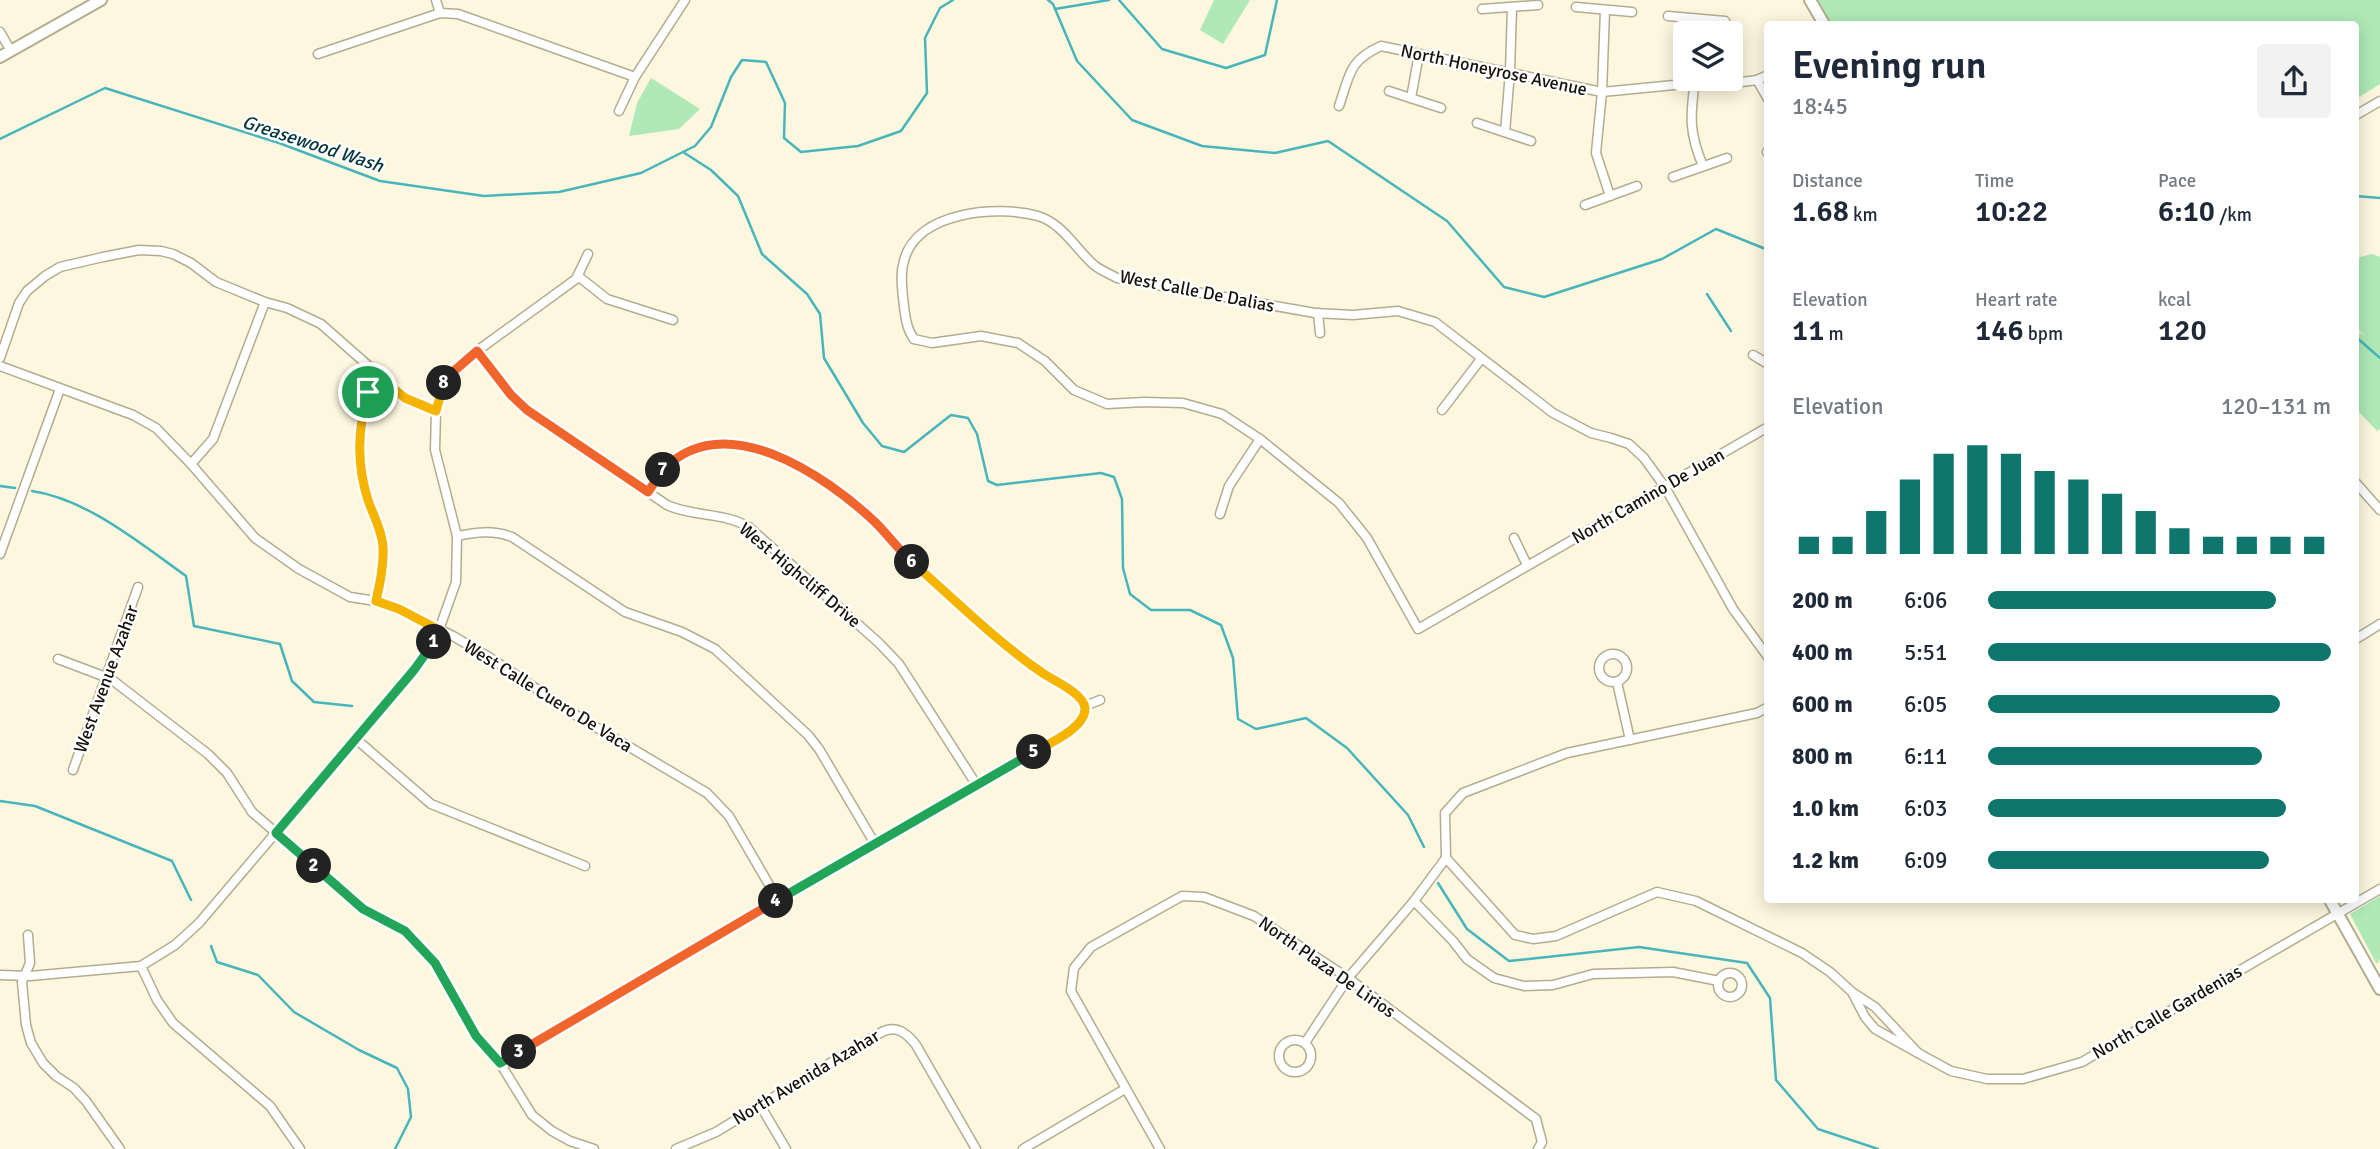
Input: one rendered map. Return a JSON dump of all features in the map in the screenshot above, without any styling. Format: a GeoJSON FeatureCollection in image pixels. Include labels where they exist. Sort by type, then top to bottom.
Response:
{"type":"FeatureCollection","features":[{"type":"Feature","properties":{"kind":"main road"},"geometry":{"type":"LineString","coordinates":[[0,57],[101,0]]}},
{"type":"Feature","properties":{"kind":"main road"},"geometry":{"type":"LineString","coordinates":[[1810,0],[1822,21]]}},
{"type":"Feature","properties":{"kind":"main road"},"geometry":{"type":"LineString","coordinates":[[2332,903],[2380,989]]}},
{"type":"Feature","properties":{"kind":"street"},"geometry":{"type":"LineString","coordinates":[[436,0],[440,13]]}},
{"type":"Feature","properties":{"kind":"street"},"geometry":{"type":"LineString","coordinates":[[619,111],[635,77],[685,0]]}},
{"type":"Feature","properties":{"kind":"street"},"geometry":{"type":"LineString","coordinates":[[1482,9],[1538,5]]}},
{"type":"Feature","properties":{"kind":"street"},"geometry":{"type":"LineString","coordinates":[[1505,132],[1512,7]]}},
{"type":"Feature","properties":{"kind":"street"},"geometry":{"type":"LineString","coordinates":[[1576,7],[1632,12]]}},
{"type":"Feature","properties":{"kind":"street"},"geometry":{"type":"LineString","coordinates":[[1605,10],[1602,92],[1596,153],[1610,196]]}},
{"type":"Feature","properties":{"kind":"street"},"geometry":{"type":"LineString","coordinates":[[318,54],[440,13],[458,14],[635,77]]}},
{"type":"Feature","properties":{"kind":"street"},"geometry":{"type":"LineString","coordinates":[[1668,16],[1725,21]]}},
{"type":"Feature","properties":{"kind":"street"},"geometry":{"type":"LineString","coordinates":[[0,32],[11,51]]}},
{"type":"Feature","properties":{"kind":"street","name":"North Honeyrose Avenue"},"geometry":{"type":"LineString","coordinates":[[1339,106],[1354,63],[1362,55],[1381,46],[1602,92],[1673,84]]}},
{"type":"Feature","properties":{"kind":"street"},"geometry":{"type":"LineString","coordinates":[[1411,98],[1419,54]]}},
{"type":"Feature","properties":{"kind":"street","name":"North Honeyrose Avenue"},"geometry":{"type":"LineString","coordinates":[[1743,82],[1764,77]]}},
{"type":"Feature","properties":{"kind":"street"},"geometry":{"type":"LineString","coordinates":[[1757,80],[1764,92]]}},
{"type":"Feature","properties":{"kind":"street"},"geometry":{"type":"LineString","coordinates":[[1389,91],[1441,108]]}},
{"type":"Feature","properties":{"kind":"street"},"geometry":{"type":"LineString","coordinates":[[1693,91],[1690,127],[1703,166]]}},
{"type":"Feature","properties":{"kind":"street"},"geometry":{"type":"LineString","coordinates":[[2359,113],[2380,101]]}},
{"type":"Feature","properties":{"kind":"street"},"geometry":{"type":"LineString","coordinates":[[1477,123],[1531,141]]}},
{"type":"Feature","properties":{"kind":"street"},"geometry":{"type":"LineString","coordinates":[[1673,177],[1727,158]]}},
{"type":"Feature","properties":{"kind":"street"},"geometry":{"type":"LineString","coordinates":[[1585,205],[1637,186]]}},
{"type":"Feature","properties":{"kind":"street","name":"West Calle De Dalias"},"geometry":{"type":"LineString","coordinates":[[1260,439],[1222,414],[1183,403],[1107,404],[1074,390],[1045,361],[1018,343],[981,336],[932,343],[911,342],[901,281],[904,259],[916,239],[932,225],[972,213],[1014,211],[1042,217],[1068,237],[1095,266],[1117,278],[1318,313],[1353,315],[1398,311],[1434,322],[1569,423],[1591,433],[1629,444],[1665,486]]}},
{"type":"Feature","properties":{"kind":"street"},"geometry":{"type":"LineString","coordinates":[[0,358],[19,303],[27,291],[45,275],[60,267],[139,250],[173,254],[191,263],[216,282],[287,308],[321,324],[405,398],[436,411]]}},
{"type":"Feature","properties":{"kind":"street"},"geometry":{"type":"LineString","coordinates":[[0,975],[25,976],[141,966],[175,945],[199,923],[414,670],[433,643],[456,582],[457,536],[435,450],[436,411],[446,378],[477,351],[578,276],[588,254]]}},
{"type":"Feature","properties":{"kind":"street"},"geometry":{"type":"LineString","coordinates":[[578,276],[607,299],[673,320]]}},
{"type":"Feature","properties":{"kind":"street"},"geometry":{"type":"LineString","coordinates":[[191,464],[213,439],[265,302]]}},
{"type":"Feature","properties":{"kind":"street"},"geometry":{"type":"LineString","coordinates":[[1318,313],[1320,333]]}},
{"type":"Feature","properties":{"kind":"street","name":"West Highcliff Drive"},"geometry":{"type":"LineString","coordinates":[[477,351],[511,395],[527,410],[648,492],[680,511],[737,520],[749,527],[899,664],[976,784]]}},
{"type":"Feature","properties":{"kind":"street"},"geometry":{"type":"LineString","coordinates":[[1753,355],[1764,362]]}},
{"type":"Feature","properties":{"kind":"street"},"geometry":{"type":"LineString","coordinates":[[1441,410],[1481,359]]}},
{"type":"Feature","properties":{"kind":"street","name":"West Calle Cuero De Vaca"},"geometry":{"type":"LineString","coordinates":[[0,366],[133,415],[156,428],[255,538],[299,569],[350,597],[376,601],[399,609],[489,657],[574,714],[707,793],[729,816],[778,900]]}},
{"type":"Feature","properties":{"kind":"street"},"geometry":{"type":"LineString","coordinates":[[376,374],[360,421],[358,450],[365,488],[383,544],[383,569],[376,601]]}},
{"type":"Feature","properties":{"kind":"street"},"geometry":{"type":"LineString","coordinates":[[0,554],[60,389]]}},
{"type":"Feature","properties":{"kind":"street","name":"North Camino De Juan"},"geometry":{"type":"LineString","coordinates":[[1260,439],[1339,503],[1367,538],[1419,629],[1764,429]]}},
{"type":"Feature","properties":{"kind":"street"},"geometry":{"type":"LineString","coordinates":[[1220,514],[1228,486],[1260,439]]}},
{"type":"Feature","properties":{"kind":"street"},"geometry":{"type":"LineString","coordinates":[[648,492],[668,464],[693,448],[714,443],[743,445],[782,457],[813,474],[859,508],[904,555],[1020,656],[1071,691],[1085,706]]}},
{"type":"Feature","properties":{"kind":"street"},"geometry":{"type":"LineString","coordinates":[[1665,486],[1733,609],[1764,652]]}},
{"type":"Feature","properties":{"kind":"street"},"geometry":{"type":"LineString","coordinates":[[2359,486],[2380,510]]}},
{"type":"Feature","properties":{"kind":"street"},"geometry":{"type":"LineString","coordinates":[[457,536],[481,531],[512,537],[625,612],[682,632],[715,649],[819,748],[875,844]]}},
{"type":"Feature","properties":{"kind":"street"},"geometry":{"type":"LineString","coordinates":[[1514,538],[1527,565]]}},
{"type":"Feature","properties":{"kind":"street","name":"West Avenue Azahar"},"geometry":{"type":"LineString","coordinates":[[73,770],[138,587]]}},
{"type":"Feature","properties":{"kind":"street"},"geometry":{"type":"LineString","coordinates":[[2359,637],[2380,624]]}},
{"type":"Feature","properties":{"kind":"street"},"geometry":{"type":"LineString","coordinates":[[58,659],[107,678],[208,754],[228,773],[252,812],[363,909],[405,931],[435,963],[476,1036],[500,1063],[532,1115],[570,1141],[594,1149]]}},
{"type":"Feature","properties":{"kind":"street"},"geometry":{"type":"LineString","coordinates":[[1617,682],[1630,740]]}},
{"type":"Feature","properties":{"kind":"street"},"geometry":{"type":"LineString","coordinates":[[1085,706],[1100,700]]}},
{"type":"Feature","properties":{"kind":"street"},"geometry":{"type":"LineString","coordinates":[[500,1063],[976,784],[1069,733],[1082,718],[1085,706]]}},
{"type":"Feature","properties":{"kind":"street"},"geometry":{"type":"LineString","coordinates":[[1305,1043],[1348,978],[1415,901],[1446,858],[1444,813],[1464,793],[1567,752],[1764,710]]}},
{"type":"Feature","properties":{"kind":"street"},"geometry":{"type":"LineString","coordinates":[[356,739],[431,804],[585,866]]}},
{"type":"Feature","properties":{"kind":"street"},"geometry":{"type":"LineString","coordinates":[[1446,858],[1516,935],[1533,939],[1556,936],[1657,892],[1696,901],[1802,953],[1830,971],[1852,992],[1875,1007],[1918,1053]]}},
{"type":"Feature","properties":{"kind":"street","name":"North Calle Gardenias"},"geometry":{"type":"LineString","coordinates":[[2359,902],[2380,889]]}},
{"type":"Feature","properties":{"kind":"street","name":"North Plaza De Lirios"},"geometry":{"type":"LineString","coordinates":[[1160,1149],[1071,991],[1074,968],[1091,947],[1182,896],[1204,897],[1254,916],[1348,978],[1536,1119],[1542,1142],[1538,1149]]}},
{"type":"Feature","properties":{"kind":"street"},"geometry":{"type":"LineString","coordinates":[[1415,901],[1467,959],[1494,978],[1524,986],[1553,985],[1593,974],[1673,972],[1719,981]]}},
{"type":"Feature","properties":{"kind":"street","name":"North Calle Gardenias"},"geometry":{"type":"LineString","coordinates":[[1852,992],[1865,1017],[1875,1028],[1951,1071],[1987,1079],[2023,1079],[2082,1062],[2356,903]]}},
{"type":"Feature","properties":{"kind":"street"},"geometry":{"type":"LineString","coordinates":[[28,936],[30,963],[22,982],[26,1025],[31,1043],[55,1076],[74,1088],[86,1101],[120,1149]]}},
{"type":"Feature","properties":{"kind":"street"},"geometry":{"type":"LineString","coordinates":[[141,966],[157,1000],[173,1023],[270,1106],[300,1149]]}},
{"type":"Feature","properties":{"kind":"street","name":"North Avenida Azahar"},"geometry":{"type":"LineString","coordinates":[[676,1149],[716,1132],[886,1029],[899,1028],[916,1045],[976,1149]]}},
{"type":"Feature","properties":{"kind":"street"},"geometry":{"type":"LineString","coordinates":[[1294,1040],[1305,1043],[1311,1056],[1307,1066],[1303,1070],[1293,1072],[1283,1067],[1279,1052],[1284,1043],[1294,1040]]}},
{"type":"Feature","properties":{"kind":"street"},"geometry":{"type":"LineString","coordinates":[[1023,1149],[1125,1089]]}},
{"type":"Feature","properties":{"kind":"street"},"geometry":{"type":"LineString","coordinates":[[760,1105],[786,1149]]}},
{"type":"Feature","properties":{"kind":"green space"},"geometry":{"type":"Polygon","coordinates":[[[1214,0],[1250,0],[1223,44],[1200,30],[1214,0]]]}},
{"type":"Feature","properties":{"kind":"green space"},"geometry":{"type":"Polygon","coordinates":[[[1811,0],[2380,0],[2380,84],[2359,97],[2359,21],[1823,21],[1811,0]]]}},
{"type":"Feature","properties":{"kind":"green space"},"geometry":{"type":"Polygon","coordinates":[[[651,78],[700,109],[679,129],[629,136],[637,103],[651,78]]]}},
{"type":"Feature","properties":{"kind":"green space"},"geometry":{"type":"Polygon","coordinates":[[[2372,254],[2380,257],[2380,429],[2377,431],[2359,412],[2359,332],[2366,337],[2359,330],[2359,257],[2372,254]]]}},
{"type":"Feature","properties":{"kind":"green space"},"geometry":{"type":"Polygon","coordinates":[[[2380,896],[2380,959],[2376,963],[2350,914],[2380,896]]]}},
{"type":"Feature","properties":{"kind":"waterway","name":"Greasewood Wash"},"geometry":{"type":"LineString","coordinates":[[0,139],[105,88],[279,143],[380,181],[484,196],[559,192],[641,173],[695,146],[711,127],[731,77],[742,60],[766,62],[785,103],[784,138],[801,152],[858,146],[901,131],[927,93],[925,38],[940,8],[953,0]]}},
{"type":"Feature","properties":{"kind":"waterway","name":"Greasewood Wash"},"geometry":{"type":"LineString","coordinates":[[1048,0],[1053,4],[1077,61],[1132,120],[1202,146],[1275,153],[1328,141],[1447,221],[1504,287],[1544,297],[1662,259],[1716,229],[1764,248]]}},
{"type":"Feature","properties":{"kind":"waterway"},"geometry":{"type":"LineString","coordinates":[[1055,9],[1109,0]]}},
{"type":"Feature","properties":{"kind":"waterway"},"geometry":{"type":"LineString","coordinates":[[1119,0],[1162,49],[1226,68],[1265,55],[1277,0]]}},
{"type":"Feature","properties":{"kind":"waterway"},"geometry":{"type":"LineString","coordinates":[[683,152],[711,170],[738,196],[762,254],[807,294],[820,314],[824,358],[863,423],[882,446],[904,452],[951,415],[968,418],[977,434],[988,481],[997,485],[1101,473],[1114,477],[1122,499],[1123,568],[1130,594],[1151,610],[1190,610],[1221,625],[1233,658],[1238,719],[1256,729],[1306,718],[1347,748],[1408,815],[1424,847]]}},
{"type":"Feature","properties":{"kind":"waterway"},"geometry":{"type":"LineString","coordinates":[[2359,196],[2380,198]]}},
{"type":"Feature","properties":{"kind":"waterway"},"geometry":{"type":"LineString","coordinates":[[1707,294],[1731,331]]}},
{"type":"Feature","properties":{"kind":"waterway","name":"Greasewood Wash"},"geometry":{"type":"LineString","coordinates":[[2359,340],[2380,358]]}},
{"type":"Feature","properties":{"kind":"waterway"},"geometry":{"type":"LineString","coordinates":[[0,486],[15,488]]}},
{"type":"Feature","properties":{"kind":"waterway"},"geometry":{"type":"LineString","coordinates":[[32,491],[73,503],[113,524],[186,576],[194,626],[280,644],[292,681],[314,702],[352,706]]}},
{"type":"Feature","properties":{"kind":"waterway"},"geometry":{"type":"LineString","coordinates":[[0,801],[35,806],[172,861],[191,900]]}},
{"type":"Feature","properties":{"kind":"waterway"},"geometry":{"type":"LineString","coordinates":[[1438,883],[1467,929],[1509,961],[1639,947],[1747,963],[1770,998],[1776,1080],[1818,1129],[1878,1149]]}},
{"type":"Feature","properties":{"kind":"waterway"},"geometry":{"type":"LineString","coordinates":[[211,946],[217,962],[258,975],[294,1012],[359,1050],[397,1068],[408,1089],[411,1117],[395,1149]]}},
{"type":"Feature","properties":{"kind":"route"},"geometry":{"type":"LineString","coordinates":[[477,351],[511,395],[527,410],[648,492],[668,464],[693,448],[714,443],[743,445],[782,457],[813,474],[859,508],[904,555],[1020,656],[1071,691],[1085,706],[1082,718],[1069,733],[978,783],[500,1063],[476,1036],[435,963],[405,931],[363,909],[276,833],[414,670],[439,630],[399,609],[376,601],[383,569],[383,544],[362,477],[358,450],[360,421],[368,392],[376,374],[405,398],[436,411],[446,378],[477,351]]}}]}
